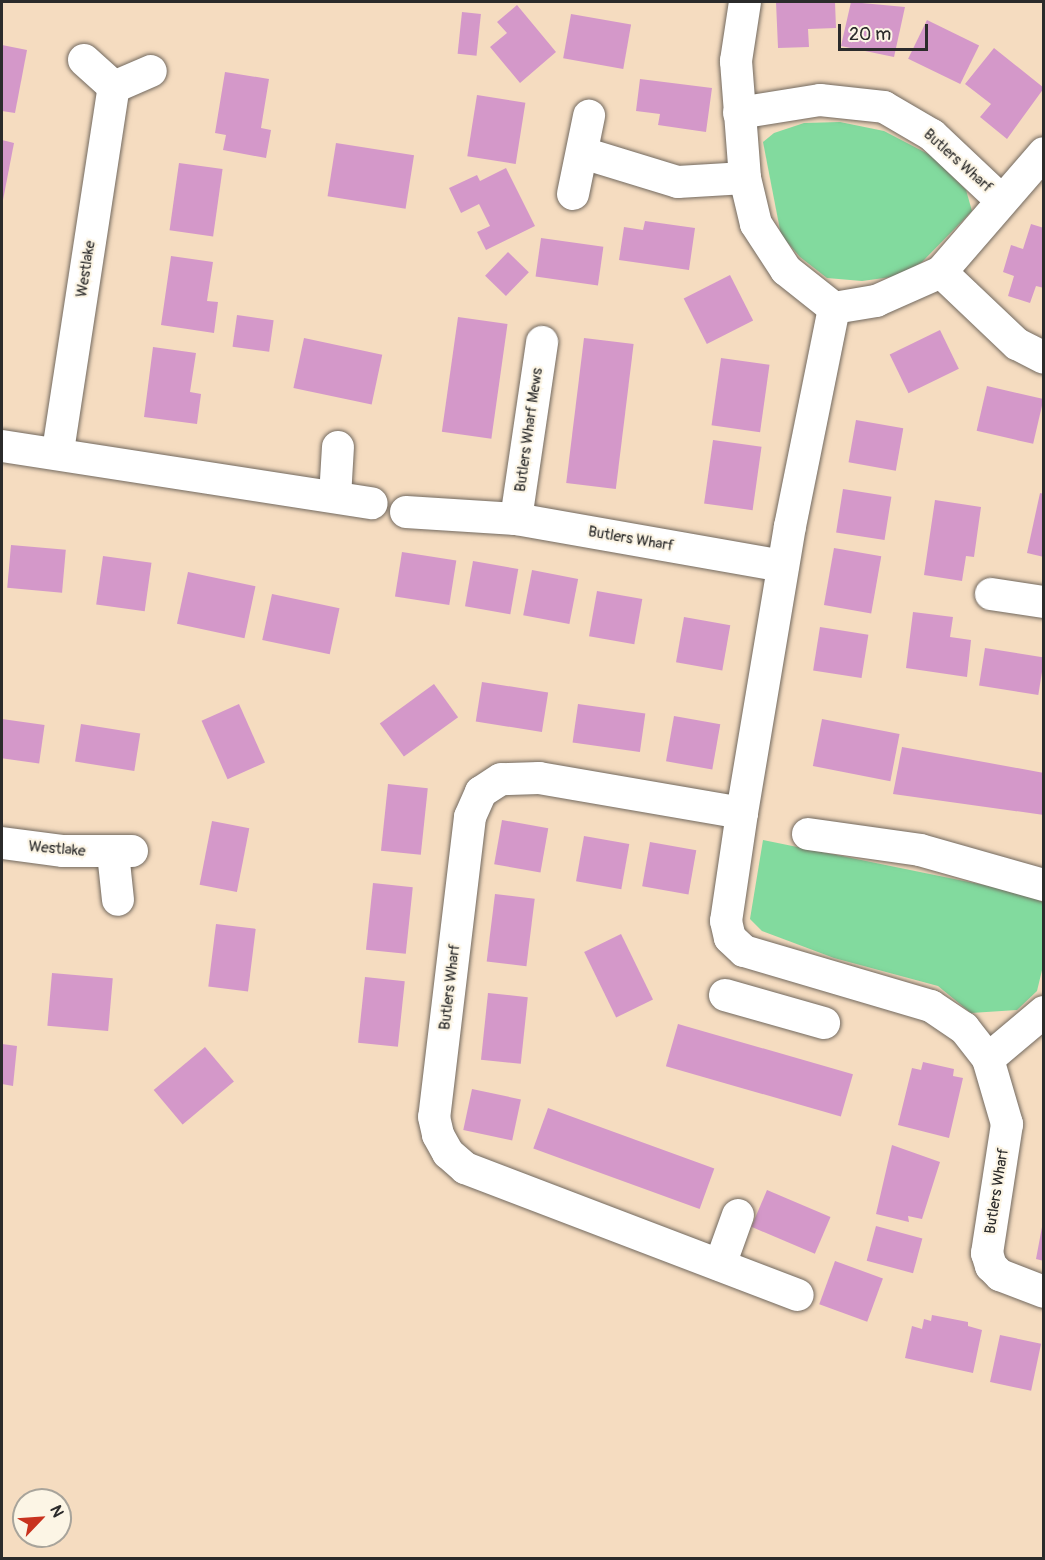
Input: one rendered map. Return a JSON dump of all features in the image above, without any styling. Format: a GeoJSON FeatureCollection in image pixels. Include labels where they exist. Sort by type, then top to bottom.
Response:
{"type":"FeatureCollection","features":[{"type":"Feature","properties":{"kind":"street"},"geometry":{"type":"LineString","coordinates":[[745,2],[736,61],[745,178],[756,224],[786,270],[834,308]]}},
{"type":"Feature","properties":{"kind":"street"},"geometry":{"type":"LineString","coordinates":[[84,60],[114,87],[151,71]]}},
{"type":"Feature","properties":{"kind":"street","name":"Westlake"},"geometry":{"type":"LineString","coordinates":[[58,452],[114,87]]}},
{"type":"Feature","properties":{"kind":"street","name":"Butlers Wharf"},"geometry":{"type":"LineString","coordinates":[[740,113],[820,100],[884,107],[932,135],[1001,200]]}},
{"type":"Feature","properties":{"kind":"street"},"geometry":{"type":"LineString","coordinates":[[573,194],[589,116]]}},
{"type":"Feature","properties":{"kind":"street"},"geometry":{"type":"LineString","coordinates":[[583,153],[678,182],[745,178]]}},
{"type":"Feature","properties":{"kind":"street","name":"Butlers Wharf"},"geometry":{"type":"LineString","coordinates":[[1044,153],[941,272],[876,301],[834,308],[783,566],[726,921],[730,938],[744,951],[931,1006],[964,1028],[988,1059],[1007,1124],[987,1253],[991,1266],[1000,1275],[1044,1292]]}},
{"type":"Feature","properties":{"kind":"street"},"geometry":{"type":"LineString","coordinates":[[941,272],[1017,344],[1044,358]]}},
{"type":"Feature","properties":{"kind":"street","name":"Butlers Wharf Mews"},"geometry":{"type":"LineString","coordinates":[[516,519],[542,342]]}},
{"type":"Feature","properties":{"kind":"street"},"geometry":{"type":"LineString","coordinates":[[2,446],[58,452],[372,503]]}},
{"type":"Feature","properties":{"kind":"street"},"geometry":{"type":"LineString","coordinates":[[336,497],[338,447]]}},
{"type":"Feature","properties":{"kind":"street","name":"Butlers Wharf"},"geometry":{"type":"LineString","coordinates":[[406,512],[516,519],[783,566]]}},
{"type":"Feature","properties":{"kind":"street"},"geometry":{"type":"LineString","coordinates":[[991,594],[1044,602]]}},
{"type":"Feature","properties":{"kind":"street","name":"Butlers Wharf"},"geometry":{"type":"LineString","coordinates":[[742,813],[539,778],[501,779],[481,792],[470,817],[434,1117],[438,1135],[448,1153],[465,1168],[798,1294]]}},
{"type":"Feature","properties":{"kind":"street"},"geometry":{"type":"LineString","coordinates":[[808,834],[920,850],[1044,885]]}},
{"type":"Feature","properties":{"kind":"street","name":"Westlake"},"geometry":{"type":"LineString","coordinates":[[2,843],[122,852],[118,900]]}},
{"type":"Feature","properties":{"kind":"street"},"geometry":{"type":"LineString","coordinates":[[775,1008],[789,964]]}},
{"type":"Feature","properties":{"kind":"street"},"geometry":{"type":"LineString","coordinates":[[725,995],[824,1023]]}},
{"type":"Feature","properties":{"kind":"street"},"geometry":{"type":"LineString","coordinates":[[988,1059],[1044,1012]]}},
{"type":"Feature","properties":{"kind":"street"},"geometry":{"type":"LineString","coordinates":[[720,1265],[738,1215]]}},
{"type":"Feature","properties":{"kind":"green space"},"geometry":{"type":"Polygon","coordinates":[[[840,122],[884,131],[932,156],[966,190],[972,211],[922,262],[899,276],[862,281],[827,278],[800,257],[781,235],[763,142],[774,133],[804,123],[840,122]]]}},
{"type":"Feature","properties":{"kind":"green space"},"geometry":{"type":"Polygon","coordinates":[[[763,840],[1033,895],[1043,903],[1043,966],[1037,991],[1017,1010],[971,1013],[938,986],[834,958],[762,931],[750,919],[763,840]]]}},
{"type":"Feature","properties":{"kind":"building"},"geometry":{"type":"Polygon","coordinates":[[[776,2],[835,2],[836,28],[808,29],[809,47],[778,48],[776,2]]]}},
{"type":"Feature","properties":{"kind":"building"},"geometry":{"type":"Polygon","coordinates":[[[851,2],[905,7],[894,57],[841,46],[851,2]]]}},
{"type":"Feature","properties":{"kind":"building"},"geometry":{"type":"Polygon","coordinates":[[[517,5],[556,52],[520,83],[490,47],[507,33],[497,22],[517,5]]]}},
{"type":"Feature","properties":{"kind":"building"},"geometry":{"type":"Polygon","coordinates":[[[462,12],[481,14],[477,56],[458,54],[462,12]]]}},
{"type":"Feature","properties":{"kind":"building"},"geometry":{"type":"Polygon","coordinates":[[[571,14],[631,25],[623,69],[563,58],[571,14]]]}},
{"type":"Feature","properties":{"kind":"building"},"geometry":{"type":"Polygon","coordinates":[[[927,20],[979,45],[960,84],[908,59],[927,20]]]}},
{"type":"Feature","properties":{"kind":"building"},"geometry":{"type":"Polygon","coordinates":[[[2,45],[27,50],[15,113],[2,111],[2,45]]]}},
{"type":"Feature","properties":{"kind":"building"},"geometry":{"type":"Polygon","coordinates":[[[994,48],[1044,88],[1007,139],[980,117],[991,104],[965,84],[994,48]]]}},
{"type":"Feature","properties":{"kind":"building"},"geometry":{"type":"Polygon","coordinates":[[[225,72],[269,79],[261,128],[271,130],[266,158],[223,150],[226,135],[215,133],[225,72]]]}},
{"type":"Feature","properties":{"kind":"building"},"geometry":{"type":"Polygon","coordinates":[[[640,79],[712,88],[706,132],[658,125],[660,114],[636,111],[640,79]]]}},
{"type":"Feature","properties":{"kind":"building"},"geometry":{"type":"Polygon","coordinates":[[[477,95],[525,103],[516,164],[467,156],[477,95]]]}},
{"type":"Feature","properties":{"kind":"building"},"geometry":{"type":"Polygon","coordinates":[[[2,140],[14,143],[3,200],[2,200],[2,140]]]}},
{"type":"Feature","properties":{"kind":"building"},"geometry":{"type":"Polygon","coordinates":[[[336,143],[414,155],[406,209],[328,196],[336,143]]]}},
{"type":"Feature","properties":{"kind":"building"},"geometry":{"type":"Polygon","coordinates":[[[179,163],[223,169],[213,236],[170,230],[179,163]]]}},
{"type":"Feature","properties":{"kind":"building"},"geometry":{"type":"Polygon","coordinates":[[[506,168],[535,226],[486,250],[477,232],[490,226],[479,204],[461,213],[449,188],[477,175],[480,181],[506,168]]]}},
{"type":"Feature","properties":{"kind":"building"},"geometry":{"type":"Polygon","coordinates":[[[645,221],[695,228],[689,270],[619,260],[624,227],[643,230],[645,221]]]}},
{"type":"Feature","properties":{"kind":"building"},"geometry":{"type":"Polygon","coordinates":[[[1031,224],[1044,228],[1044,288],[1036,286],[1030,303],[1008,296],[1014,276],[1003,272],[1011,245],[1023,249],[1031,224]]]}},
{"type":"Feature","properties":{"kind":"building"},"geometry":{"type":"Polygon","coordinates":[[[541,238],[603,247],[598,285],[536,277],[541,238]]]}},
{"type":"Feature","properties":{"kind":"building"},"geometry":{"type":"Polygon","coordinates":[[[508,252],[529,272],[506,296],[485,276],[508,252]]]}},
{"type":"Feature","properties":{"kind":"building"},"geometry":{"type":"Polygon","coordinates":[[[171,256],[213,262],[207,301],[218,302],[214,333],[161,325],[171,256]]]}},
{"type":"Feature","properties":{"kind":"building"},"geometry":{"type":"Polygon","coordinates":[[[730,275],[753,320],[707,344],[684,299],[730,275]]]}},
{"type":"Feature","properties":{"kind":"building"},"geometry":{"type":"Polygon","coordinates":[[[237,315],[274,320],[269,352],[233,347],[237,315]]]}},
{"type":"Feature","properties":{"kind":"building"},"geometry":{"type":"Polygon","coordinates":[[[458,317],[508,324],[491,439],[442,432],[458,317]]]}},
{"type":"Feature","properties":{"kind":"building"},"geometry":{"type":"Polygon","coordinates":[[[940,330],[959,369],[909,393],[890,355],[940,330]]]}},
{"type":"Feature","properties":{"kind":"building"},"geometry":{"type":"Polygon","coordinates":[[[304,338],[382,355],[372,405],[293,388],[304,338]]]}},
{"type":"Feature","properties":{"kind":"building"},"geometry":{"type":"Polygon","coordinates":[[[584,338],[634,344],[616,489],[566,483],[584,338]]]}},
{"type":"Feature","properties":{"kind":"building"},"geometry":{"type":"Polygon","coordinates":[[[153,347],[196,353],[190,392],[201,394],[197,424],[144,417],[153,347]]]}},
{"type":"Feature","properties":{"kind":"building"},"geometry":{"type":"Polygon","coordinates":[[[721,358],[770,365],[760,432],[712,425],[721,358]]]}},
{"type":"Feature","properties":{"kind":"building"},"geometry":{"type":"Polygon","coordinates":[[[987,386],[1044,399],[1033,444],[977,431],[987,386]]]}},
{"type":"Feature","properties":{"kind":"building"},"geometry":{"type":"Polygon","coordinates":[[[856,420],[903,428],[896,471],[849,462],[856,420]]]}},
{"type":"Feature","properties":{"kind":"building"},"geometry":{"type":"Polygon","coordinates":[[[713,440],[762,447],[753,510],[704,503],[713,440]]]}},
{"type":"Feature","properties":{"kind":"building"},"geometry":{"type":"Polygon","coordinates":[[[843,489],[891,497],[885,540],[836,532],[843,489]]]}},
{"type":"Feature","properties":{"kind":"building"},"geometry":{"type":"Polygon","coordinates":[[[1040,493],[1044,494],[1044,557],[1027,553],[1040,493]]]}},
{"type":"Feature","properties":{"kind":"building"},"geometry":{"type":"Polygon","coordinates":[[[935,500],[981,507],[974,557],[966,556],[962,581],[924,575],[935,500]]]}},
{"type":"Feature","properties":{"kind":"building"},"geometry":{"type":"Polygon","coordinates":[[[11,545],[66,550],[62,593],[7,588],[11,545]]]}},
{"type":"Feature","properties":{"kind":"building"},"geometry":{"type":"Polygon","coordinates":[[[834,548],[881,556],[871,613],[824,605],[834,548]]]}},
{"type":"Feature","properties":{"kind":"building"},"geometry":{"type":"Polygon","coordinates":[[[402,552],[456,561],[449,605],[395,596],[402,552]]]}},
{"type":"Feature","properties":{"kind":"building"},"geometry":{"type":"Polygon","coordinates":[[[103,556],[152,563],[145,611],[96,605],[103,556]]]}},
{"type":"Feature","properties":{"kind":"building"},"geometry":{"type":"Polygon","coordinates":[[[473,561],[518,569],[510,614],[465,606],[473,561]]]}},
{"type":"Feature","properties":{"kind":"building"},"geometry":{"type":"Polygon","coordinates":[[[532,570],[578,579],[569,624],[523,615],[532,570]]]}},
{"type":"Feature","properties":{"kind":"building"},"geometry":{"type":"Polygon","coordinates":[[[188,572],[255,586],[244,638],[177,624],[188,572]]]}},
{"type":"Feature","properties":{"kind":"building"},"geometry":{"type":"Polygon","coordinates":[[[597,591],[642,599],[634,644],[589,636],[597,591]]]}},
{"type":"Feature","properties":{"kind":"building"},"geometry":{"type":"Polygon","coordinates":[[[272,594],[339,608],[330,654],[262,640],[272,594]]]}},
{"type":"Feature","properties":{"kind":"building"},"geometry":{"type":"Polygon","coordinates":[[[913,612],[953,617],[950,637],[971,640],[967,677],[906,668],[913,612]]]}},
{"type":"Feature","properties":{"kind":"building"},"geometry":{"type":"Polygon","coordinates":[[[684,617],[730,625],[722,670],[676,662],[684,617]]]}},
{"type":"Feature","properties":{"kind":"building"},"geometry":{"type":"Polygon","coordinates":[[[820,627],[868,635],[862,678],[813,670],[820,627]]]}},
{"type":"Feature","properties":{"kind":"building"},"geometry":{"type":"Polygon","coordinates":[[[985,648],[1044,657],[1038,695],[979,686],[985,648]]]}},
{"type":"Feature","properties":{"kind":"building"},"geometry":{"type":"Polygon","coordinates":[[[482,682],[548,692],[542,732],[476,722],[482,682]]]}},
{"type":"Feature","properties":{"kind":"building"},"geometry":{"type":"Polygon","coordinates":[[[434,684],[458,717],[404,757],[380,723],[434,684]]]}},
{"type":"Feature","properties":{"kind":"building"},"geometry":{"type":"Polygon","coordinates":[[[239,704],[265,762],[228,779],[202,721],[239,704]]]}},
{"type":"Feature","properties":{"kind":"building"},"geometry":{"type":"Polygon","coordinates":[[[578,704],[645,713],[640,752],[573,743],[578,704]]]}},
{"type":"Feature","properties":{"kind":"building"},"geometry":{"type":"Polygon","coordinates":[[[674,716],[720,724],[712,769],[666,761],[674,716]]]}},
{"type":"Feature","properties":{"kind":"building"},"geometry":{"type":"Polygon","coordinates":[[[2,719],[45,725],[39,764],[2,758],[2,719]]]}},
{"type":"Feature","properties":{"kind":"building"},"geometry":{"type":"Polygon","coordinates":[[[822,719],[900,734],[890,781],[813,766],[822,719]]]}},
{"type":"Feature","properties":{"kind":"building"},"geometry":{"type":"Polygon","coordinates":[[[81,724],[140,733],[134,771],[75,762],[81,724]]]}},
{"type":"Feature","properties":{"kind":"building"},"geometry":{"type":"Polygon","coordinates":[[[902,747],[1044,773],[1044,815],[893,794],[902,747]]]}},
{"type":"Feature","properties":{"kind":"building"},"geometry":{"type":"Polygon","coordinates":[[[388,784],[428,788],[421,855],[381,851],[388,784]]]}},
{"type":"Feature","properties":{"kind":"building"},"geometry":{"type":"Polygon","coordinates":[[[502,820],[548,828],[540,872],[494,864],[502,820]]]}},
{"type":"Feature","properties":{"kind":"building"},"geometry":{"type":"Polygon","coordinates":[[[212,821],[249,828],[237,892],[200,885],[212,821]]]}},
{"type":"Feature","properties":{"kind":"building"},"geometry":{"type":"Polygon","coordinates":[[[584,836],[629,844],[621,889],[576,881],[584,836]]]}},
{"type":"Feature","properties":{"kind":"building"},"geometry":{"type":"Polygon","coordinates":[[[650,842],[696,850],[688,894],[642,886],[650,842]]]}},
{"type":"Feature","properties":{"kind":"building"},"geometry":{"type":"Polygon","coordinates":[[[373,883],[413,887],[406,954],[366,950],[373,883]]]}},
{"type":"Feature","properties":{"kind":"building"},"geometry":{"type":"Polygon","coordinates":[[[495,894],[535,899],[526,966],[487,961],[495,894]]]}},
{"type":"Feature","properties":{"kind":"building"},"geometry":{"type":"Polygon","coordinates":[[[216,924],[256,929],[248,991],[208,987],[216,924]]]}},
{"type":"Feature","properties":{"kind":"building"},"geometry":{"type":"Polygon","coordinates":[[[621,934],[653,1000],[616,1018],[584,952],[621,934]]]}},
{"type":"Feature","properties":{"kind":"building"},"geometry":{"type":"Polygon","coordinates":[[[52,973],[113,978],[108,1031],[47,1026],[52,973]]]}},
{"type":"Feature","properties":{"kind":"building"},"geometry":{"type":"Polygon","coordinates":[[[365,977],[405,981],[398,1047],[358,1043],[365,977]]]}},
{"type":"Feature","properties":{"kind":"building"},"geometry":{"type":"Polygon","coordinates":[[[488,993],[528,997],[521,1064],[481,1060],[488,993]]]}},
{"type":"Feature","properties":{"kind":"building"},"geometry":{"type":"Polygon","coordinates":[[[678,1024],[853,1074],[841,1116],[666,1066],[678,1024]]]}},
{"type":"Feature","properties":{"kind":"building"},"geometry":{"type":"Polygon","coordinates":[[[2,1044],[17,1046],[13,1086],[2,1084],[2,1044]]]}},
{"type":"Feature","properties":{"kind":"building"},"geometry":{"type":"Polygon","coordinates":[[[205,1047],[234,1081],[183,1125],[154,1090],[205,1047]]]}},
{"type":"Feature","properties":{"kind":"building"},"geometry":{"type":"Polygon","coordinates":[[[923,1062],[954,1069],[953,1076],[963,1078],[949,1138],[898,1125],[912,1068],[921,1070],[923,1062]]]}},
{"type":"Feature","properties":{"kind":"building"},"geometry":{"type":"Polygon","coordinates":[[[472,1089],[521,1099],[512,1140],[463,1130],[472,1089]]]}},
{"type":"Feature","properties":{"kind":"building"},"geometry":{"type":"Polygon","coordinates":[[[548,1108],[714,1169],[700,1209],[533,1148],[548,1108]]]}},
{"type":"Feature","properties":{"kind":"building"},"geometry":{"type":"Polygon","coordinates":[[[892,1145],[940,1162],[922,1219],[908,1216],[909,1222],[876,1214],[892,1145]]]}},
{"type":"Feature","properties":{"kind":"building"},"geometry":{"type":"Polygon","coordinates":[[[767,1190],[831,1217],[815,1254],[751,1227],[767,1190]]]}},
{"type":"Feature","properties":{"kind":"building"},"geometry":{"type":"Polygon","coordinates":[[[876,1226],[922,1238],[913,1273],[867,1261],[876,1226]]]}},
{"type":"Feature","properties":{"kind":"building"},"geometry":{"type":"Polygon","coordinates":[[[1042,1227],[1044,1227],[1044,1261],[1036,1259],[1042,1227]]]}},
{"type":"Feature","properties":{"kind":"building"},"geometry":{"type":"Polygon","coordinates":[[[835,1261],[883,1278],[867,1322],[819,1304],[835,1261]]]}},
{"type":"Feature","properties":{"kind":"building"},"geometry":{"type":"Polygon","coordinates":[[[932,1315],[968,1322],[968,1326],[982,1330],[973,1373],[905,1358],[912,1326],[922,1329],[924,1319],[931,1321],[932,1315]]]}},
{"type":"Feature","properties":{"kind":"building"},"geometry":{"type":"Polygon","coordinates":[[[1000,1335],[1041,1344],[1031,1391],[990,1382],[1000,1335]]]}}]}
